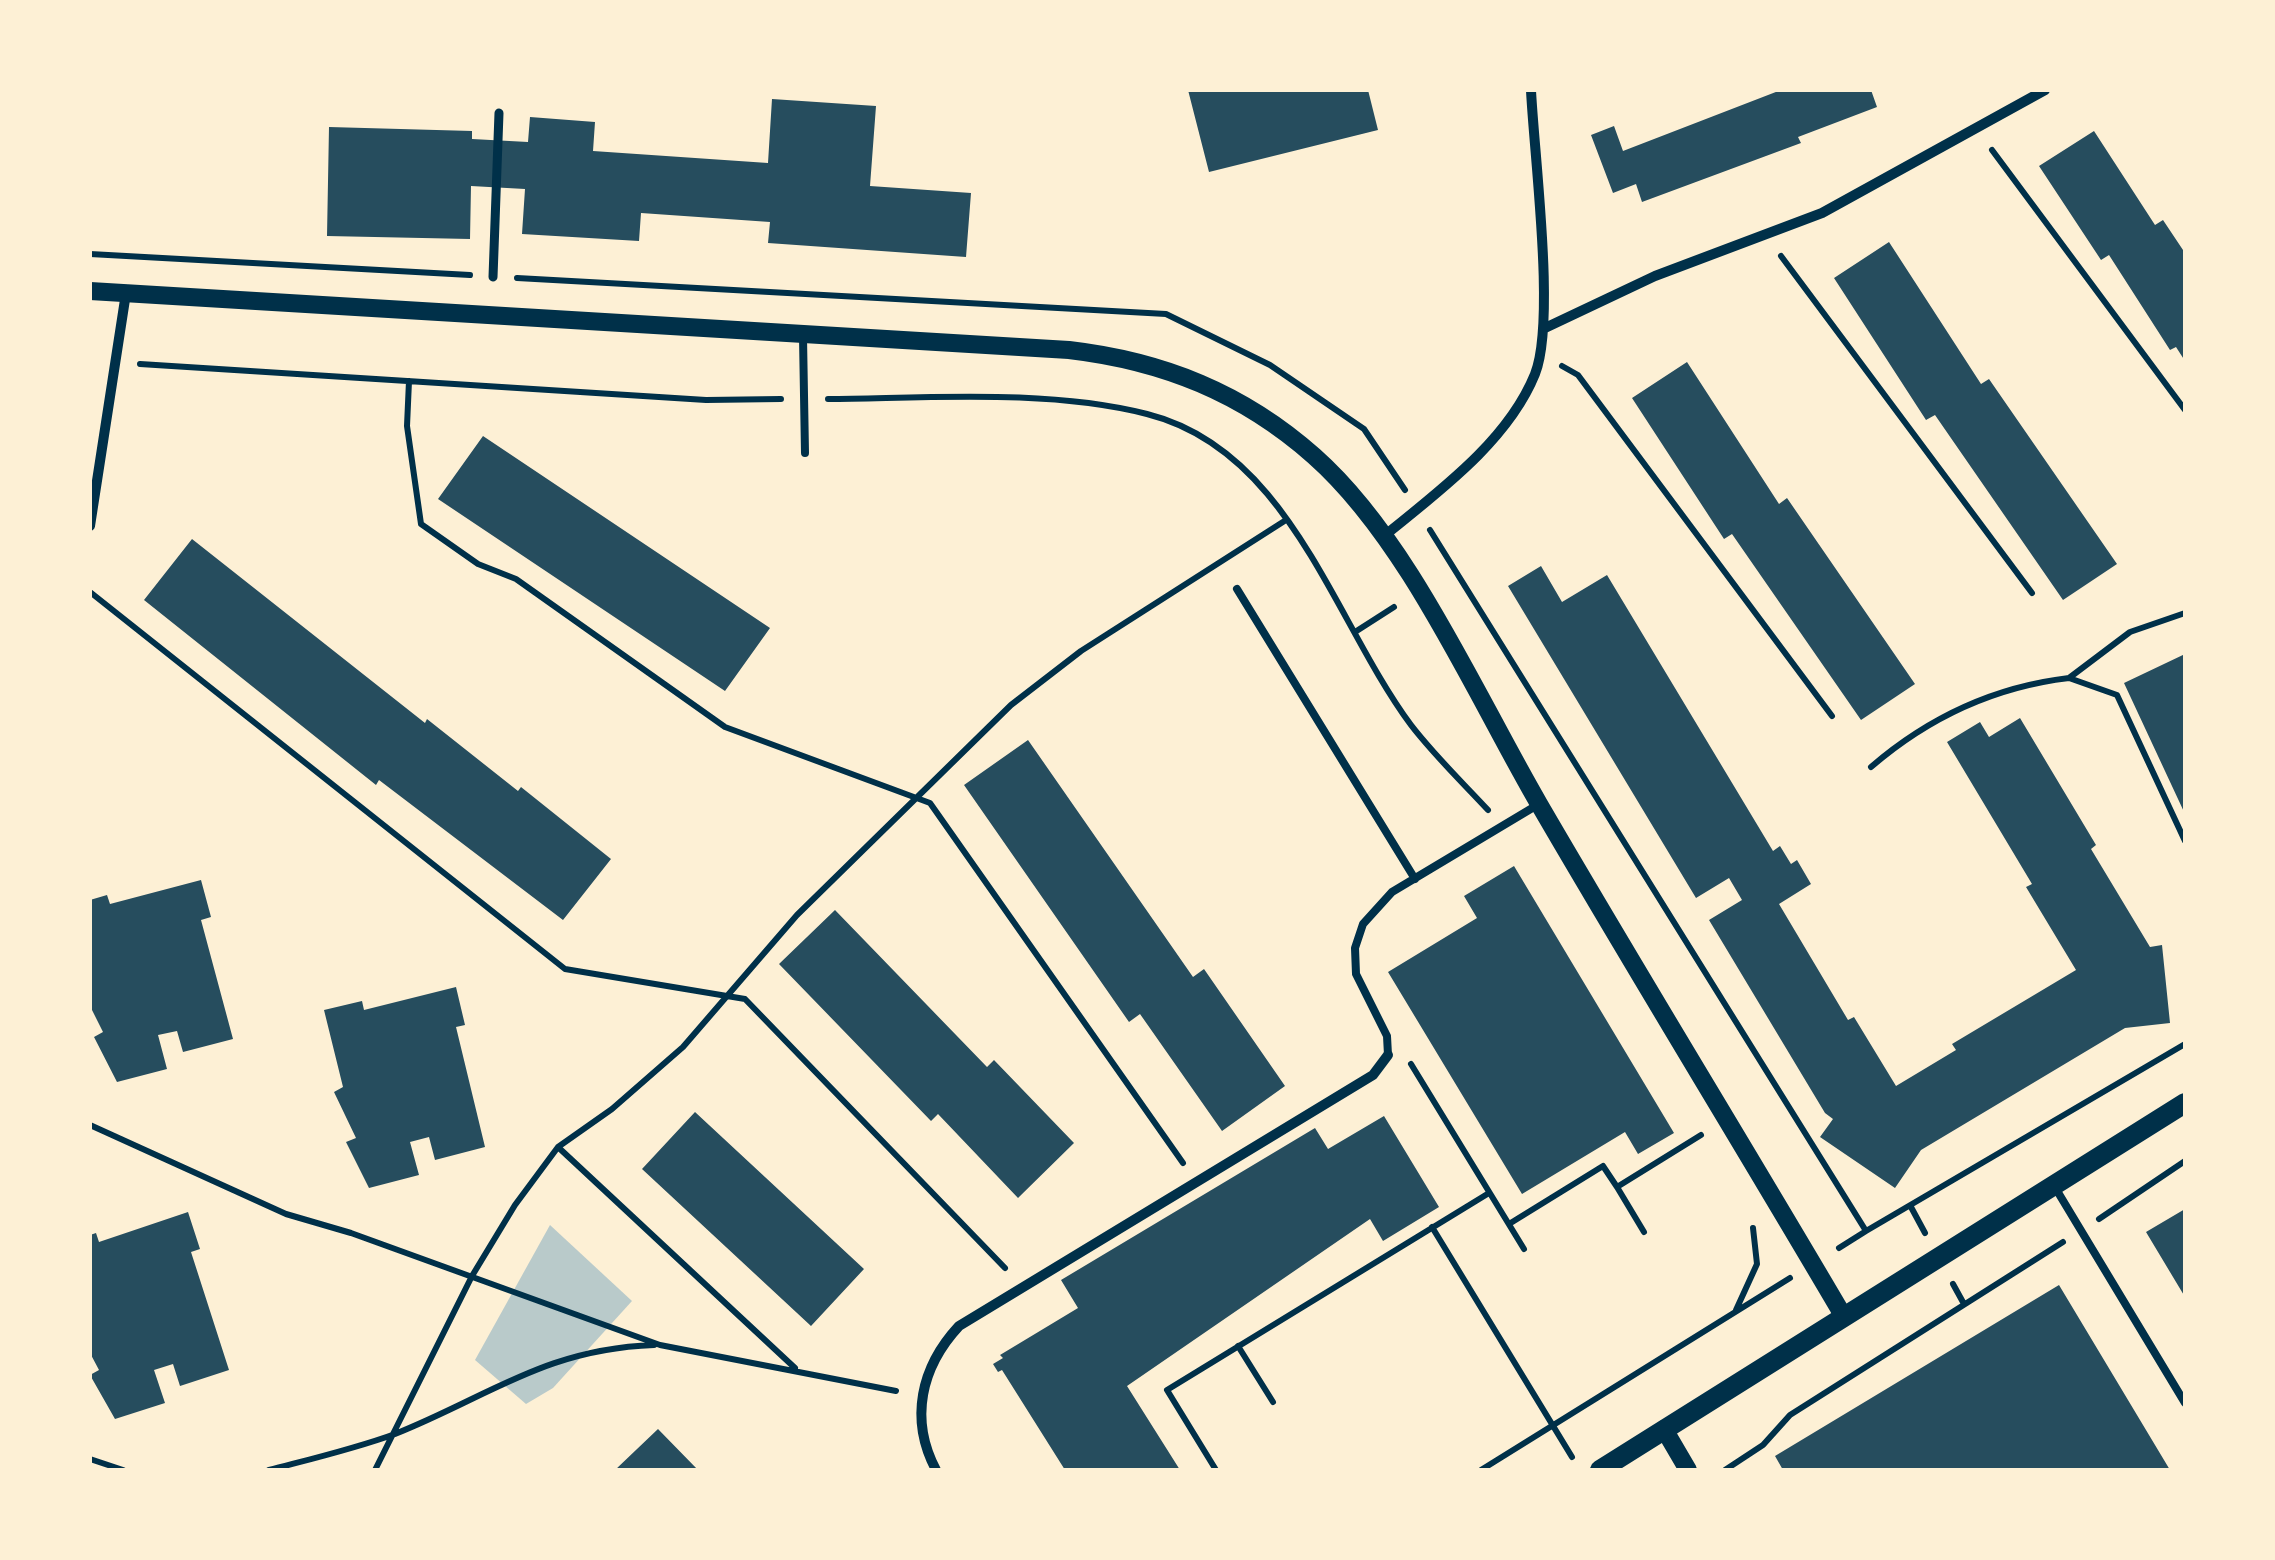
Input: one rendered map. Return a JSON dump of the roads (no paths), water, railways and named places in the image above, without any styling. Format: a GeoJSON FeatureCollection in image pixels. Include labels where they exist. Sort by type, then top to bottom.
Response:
{"type":"FeatureCollection","features":[{"type":"Feature","properties":{"kind":"main road"},"geometry":{"type":"LineString","coordinates":[[1600,1470],[2185,1103]]}},
{"type":"Feature","properties":{"kind":"street"},"geometry":{"type":"LineString","coordinates":[[1384,536],[1485,446],[1524,395],[1541,354],[1544,328],[1531,90]]}},
{"type":"Feature","properties":{"kind":"street"},"geometry":{"type":"LineString","coordinates":[[1544,328],[1655,276],[1822,213],[2044,90]]}},
{"type":"Feature","properties":{"kind":"street"},"geometry":{"type":"LineString","coordinates":[[493,277],[499,112]]}},
{"type":"Feature","properties":{"kind":"street"},"geometry":{"type":"LineString","coordinates":[[90,291],[1069,350],[1118,356],[1182,375],[1230,396],[1289,435],[1341,482],[1384,536],[1844,1317]]}},
{"type":"Feature","properties":{"kind":"street"},"geometry":{"type":"LineString","coordinates":[[90,526],[126,293]]}},
{"type":"Feature","properties":{"kind":"street"},"geometry":{"type":"LineString","coordinates":[[936,1470],[922,1431],[922,1397],[943,1343],[968,1319],[1378,1071],[1388,1055]]}},
{"type":"Feature","properties":{"kind":"street"},"geometry":{"type":"LineString","coordinates":[[1664,1430],[1688,1470]]}},
{"type":"Feature","properties":{"kind":"lane"},"geometry":{"type":"LineString","coordinates":[[803,332],[805,454]]}},
{"type":"Feature","properties":{"kind":"lane"},"geometry":{"type":"LineString","coordinates":[[1237,589],[1415,879]]}},
{"type":"Feature","properties":{"kind":"lane"},"geometry":{"type":"LineString","coordinates":[[1388,1055],[1387,1036],[1358,983],[1355,948],[1372,909],[1539,804]]}},
{"type":"Feature","properties":{"kind":"lane"},"geometry":{"type":"LineString","coordinates":[[2054,1186],[2185,1403]]}}]}
